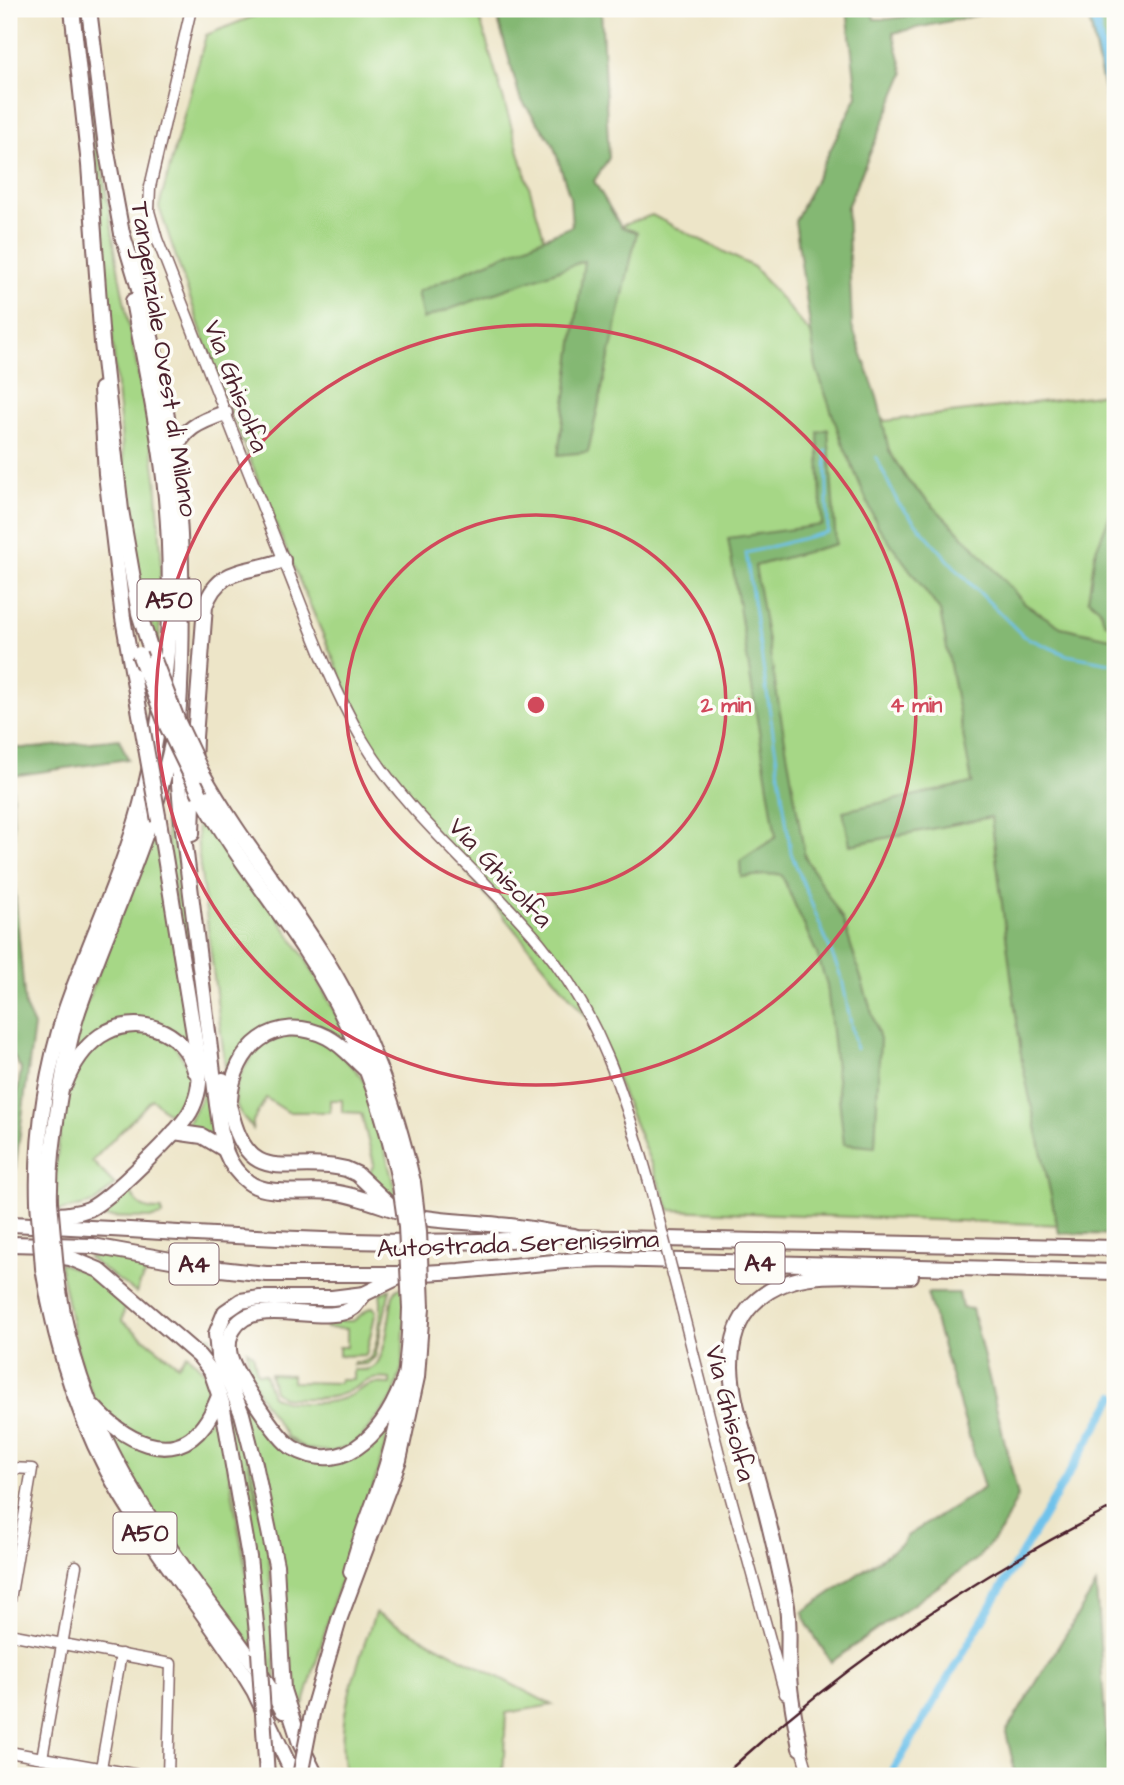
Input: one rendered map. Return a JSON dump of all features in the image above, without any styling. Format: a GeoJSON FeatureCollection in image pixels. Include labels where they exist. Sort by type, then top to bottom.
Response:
{"type":"FeatureCollection","features":[{"type":"Feature","properties":{"kind":"highway","name":"Tangenziale Ovest di Milano"},"geometry":{"type":"LineString","coordinates":[[72,9],[89,165],[102,342],[126,548],[139,613],[178,722],[202,773],[238,833],[327,961],[355,1012],[387,1086],[406,1184]]}},
{"type":"Feature","properties":{"kind":"highway","name":"Tangenziale Ovest di Milano"},"geometry":{"type":"LineString","coordinates":[[44,1202],[40,1140],[48,1083],[65,1012],[117,880],[143,795],[165,670],[169,613],[164,478],[106,147],[89,9]]}},
{"type":"Feature","properties":{"kind":"highway"},"geometry":{"type":"LineString","coordinates":[[122,233],[147,320],[171,441],[176,482]]}},
{"type":"Feature","properties":{"kind":"highway"},"geometry":{"type":"LineString","coordinates":[[9,1218],[60,1215],[97,1205],[115,1191],[174,1132],[191,1110],[199,1086],[200,1065],[123,618],[103,441],[102,342]]}},
{"type":"Feature","properties":{"kind":"highway"},"geometry":{"type":"LineString","coordinates":[[225,413],[200,423],[182,437],[176,447],[181,568],[178,718],[182,821],[224,1149],[232,1168],[250,1184],[265,1190],[332,1192],[354,1196],[397,1212],[574,1236]]}},
{"type":"Feature","properties":{"kind":"highway"},"geometry":{"type":"LineString","coordinates":[[284,560],[236,572],[219,581],[208,597],[202,622],[192,820],[224,1090],[242,1145],[256,1159],[278,1165],[346,1169],[357,1174],[397,1212]]}},
{"type":"Feature","properties":{"kind":"highway"},"geometry":{"type":"LineString","coordinates":[[119,581],[139,654],[167,726],[200,794],[237,854],[315,966],[344,1018],[370,1074],[406,1184]]}},
{"type":"Feature","properties":{"kind":"highway"},"geometry":{"type":"LineString","coordinates":[[44,1202],[64,1060],[83,997],[154,816],[178,718]]}},
{"type":"Feature","properties":{"kind":"highway"},"geometry":{"type":"LineString","coordinates":[[60,1099],[71,1071],[91,1044],[110,1031],[130,1026],[156,1028],[175,1038],[190,1057],[199,1086]]}},
{"type":"Feature","properties":{"kind":"highway"},"geometry":{"type":"LineString","coordinates":[[229,1105],[231,1088],[243,1057],[260,1038],[280,1030],[300,1029],[325,1036],[344,1048],[370,1074]]}},
{"type":"Feature","properties":{"kind":"highway"},"geometry":{"type":"LineString","coordinates":[[174,1132],[202,1136],[224,1149]]}},
{"type":"Feature","properties":{"kind":"highway","name":"A50"},"geometry":{"type":"LineString","coordinates":[[300,1776],[313,1709],[340,1620],[400,1460],[417,1377],[419,1231],[406,1184]]}},
{"type":"Feature","properties":{"kind":"highway","name":"A50"},"geometry":{"type":"LineString","coordinates":[[44,1202],[58,1346],[95,1448],[134,1516],[247,1679],[294,1776]]}},
{"type":"Feature","properties":{"kind":"highway","name":"Autostrada Serenissima"},"geometry":{"type":"LineString","coordinates":[[9,1224],[146,1229],[208,1236],[295,1239],[464,1242],[574,1236],[1115,1248]]}},
{"type":"Feature","properties":{"kind":"highway"},"geometry":{"type":"LineString","coordinates":[[9,1246],[69,1258],[99,1270],[199,1356],[211,1371],[222,1403],[249,1558],[259,1652],[267,1776]]}},
{"type":"Feature","properties":{"kind":"highway","name":"Autostrada Serenissima"},"geometry":{"type":"LineString","coordinates":[[9,1246],[93,1246],[221,1269],[266,1274],[405,1274],[595,1259],[1115,1272]]}},
{"type":"Feature","properties":{"kind":"highway"},"geometry":{"type":"LineString","coordinates":[[50,1268],[87,1396],[102,1437],[133,1493],[195,1583],[253,1660],[316,1776]]}},
{"type":"Feature","properties":{"kind":"highway"},"geometry":{"type":"LineString","coordinates":[[800,1748],[789,1675],[787,1604],[732,1381],[732,1354],[737,1329],[744,1315],[766,1293],[789,1281],[804,1277],[884,1277],[1003,1270]]}},
{"type":"Feature","properties":{"kind":"highway"},"geometry":{"type":"LineString","coordinates":[[300,1743],[283,1690],[278,1587],[271,1538],[242,1414],[218,1355],[216,1334],[220,1321],[229,1308],[249,1299],[332,1298],[364,1294],[405,1274]]}},
{"type":"Feature","properties":{"kind":"highway"},"geometry":{"type":"LineString","coordinates":[[364,1294],[354,1307],[338,1312],[264,1312],[245,1318],[236,1325],[229,1341],[235,1368],[272,1427],[286,1443],[303,1452],[323,1456],[343,1454],[369,1439],[389,1414],[405,1376]]}},
{"type":"Feature","properties":{"kind":"highway"},"geometry":{"type":"LineString","coordinates":[[340,1620],[356,1550],[387,1463],[399,1414],[416,1308]]}},
{"type":"Feature","properties":{"kind":"highway"},"geometry":{"type":"LineString","coordinates":[[87,1396],[104,1417],[123,1434],[144,1444],[166,1446],[184,1441],[199,1431],[210,1416],[219,1396]]}},
{"type":"Feature","properties":{"kind":"street","name":"Via Ghisolfa"},"geometry":{"type":"LineString","coordinates":[[189,14],[150,187],[149,211],[156,239],[349,716],[380,767],[415,812],[534,936],[554,961],[582,1004],[613,1066],[649,1182],[721,1462],[809,1776]]}},
{"type":"Feature","properties":{"kind":"street"},"geometry":{"type":"LineString","coordinates":[[9,1468],[32,1469],[12,1570],[9,1606]]}},
{"type":"Feature","properties":{"kind":"street"},"geometry":{"type":"LineString","coordinates":[[42,1758],[76,1566]]}},
{"type":"Feature","properties":{"kind":"street"},"geometry":{"type":"LineString","coordinates":[[9,1634],[171,1664],[168,1776]]}},
{"type":"Feature","properties":{"kind":"street"},"geometry":{"type":"LineString","coordinates":[[102,1768],[121,1654]]}},
{"type":"Feature","properties":{"kind":"street"},"geometry":{"type":"LineString","coordinates":[[9,1752],[144,1776]]}},
{"type":"Feature","properties":{"kind":"green space"},"geometry":{"type":"Polygon","coordinates":[[[272,9],[477,9],[548,251],[652,215],[754,267],[885,421],[1115,393],[1115,1227],[670,1210],[595,1027],[380,767],[282,540],[218,380],[159,207],[206,35],[272,9]]]}},
{"type":"Feature","properties":{"kind":"green space"},"geometry":{"type":"Polygon","coordinates":[[[495,9],[601,9],[609,158],[594,181],[621,227],[637,232],[588,452],[558,455],[584,261],[423,319],[417,292],[572,226],[570,197],[553,144],[520,98],[495,9]]]}},
{"type":"Feature","properties":{"kind":"green space"},"geometry":{"type":"Polygon","coordinates":[[[847,9],[872,9],[874,19],[889,19],[951,9],[1007,9],[893,33],[904,74],[847,207],[852,326],[878,400],[889,451],[908,481],[976,549],[1025,604],[1061,627],[1115,639],[1115,1235],[1059,1233],[1022,1062],[991,817],[850,845],[843,811],[972,783],[940,611],[877,525],[842,442],[816,367],[795,221],[857,96],[847,9]]]}},
{"type":"Feature","properties":{"kind":"green space"},"geometry":{"type":"Polygon","coordinates":[[[1087,9],[1115,9],[1115,141],[1087,9]]]}},
{"type":"Feature","properties":{"kind":"green space"},"geometry":{"type":"Polygon","coordinates":[[[87,70],[119,274],[156,478],[161,551],[159,647],[141,592],[129,516],[87,70]]]}},
{"type":"Feature","properties":{"kind":"green space"},"geometry":{"type":"Polygon","coordinates":[[[828,429],[836,544],[755,566],[805,857],[843,920],[880,1039],[875,1147],[844,1144],[827,985],[817,954],[782,876],[741,877],[740,861],[776,837],[728,538],[822,525],[818,432],[828,429]]]}},
{"type":"Feature","properties":{"kind":"green space"},"geometry":{"type":"Polygon","coordinates":[[[1115,502],[1115,626],[1105,623],[1099,608],[1088,599],[1095,553],[1115,502]]]}},
{"type":"Feature","properties":{"kind":"green space"},"geometry":{"type":"Polygon","coordinates":[[[9,515],[15,545],[9,715],[9,515]]]}},
{"type":"Feature","properties":{"kind":"green space"},"geometry":{"type":"Polygon","coordinates":[[[9,737],[16,748],[119,739],[128,759],[12,776],[15,891],[25,1007],[34,1026],[12,1194],[9,1194],[9,1152],[21,1069],[9,1048],[9,737]]]}},
{"type":"Feature","properties":{"kind":"green space"},"geometry":{"type":"Polygon","coordinates":[[[171,772],[175,773],[217,1139],[186,1126],[202,1097],[162,803],[171,772]]]}},
{"type":"Feature","properties":{"kind":"green space"},"geometry":{"type":"Polygon","coordinates":[[[196,797],[306,959],[357,1053],[336,1038],[274,1028],[227,1081],[198,849],[196,797]]]}},
{"type":"Feature","properties":{"kind":"green space"},"geometry":{"type":"Polygon","coordinates":[[[155,824],[193,1052],[142,1022],[71,1053],[78,1025],[155,824]]]}},
{"type":"Feature","properties":{"kind":"green space"},"geometry":{"type":"Polygon","coordinates":[[[147,1030],[174,1044],[192,1074],[193,1091],[178,1122],[152,1099],[92,1161],[115,1185],[94,1203],[55,1212],[53,1182],[66,1092],[85,1057],[103,1040],[122,1032],[147,1030]]]}},
{"type":"Feature","properties":{"kind":"green space"},"geometry":{"type":"Polygon","coordinates":[[[299,1033],[326,1041],[356,1070],[370,1091],[398,1202],[368,1176],[374,1164],[361,1113],[342,1112],[342,1100],[330,1100],[330,1112],[288,1112],[266,1098],[253,1121],[253,1129],[240,1112],[235,1097],[238,1080],[262,1042],[299,1033]]]}},
{"type":"Feature","properties":{"kind":"green space"},"geometry":{"type":"Polygon","coordinates":[[[129,1184],[136,1201],[149,1209],[162,1210],[162,1216],[83,1217],[129,1184]]]}},
{"type":"Feature","properties":{"kind":"green space"},"geometry":{"type":"Polygon","coordinates":[[[88,1258],[131,1259],[152,1268],[142,1279],[136,1293],[88,1258]]]}},
{"type":"Feature","properties":{"kind":"green space"},"geometry":{"type":"Polygon","coordinates":[[[59,1263],[95,1275],[126,1301],[122,1321],[178,1365],[187,1354],[204,1371],[211,1387],[210,1404],[196,1429],[171,1442],[130,1434],[96,1402],[82,1372],[59,1263]]]}},
{"type":"Feature","properties":{"kind":"green space"},"geometry":{"type":"Polygon","coordinates":[[[405,1286],[403,1364],[393,1398],[356,1444],[331,1452],[307,1449],[287,1437],[259,1395],[249,1368],[247,1350],[253,1354],[257,1373],[265,1374],[272,1396],[287,1401],[328,1402],[344,1398],[369,1385],[390,1384],[390,1379],[373,1379],[333,1397],[289,1398],[274,1391],[270,1374],[292,1375],[292,1382],[339,1383],[340,1379],[353,1379],[353,1370],[373,1368],[382,1353],[393,1295],[396,1290],[405,1286]]]}},
{"type":"Feature","properties":{"kind":"green space"},"geometry":{"type":"Polygon","coordinates":[[[390,1289],[375,1357],[367,1364],[353,1365],[354,1362],[367,1361],[373,1353],[379,1327],[380,1294],[390,1289]]]}},
{"type":"Feature","properties":{"kind":"green space"},"geometry":{"type":"Polygon","coordinates":[[[927,1293],[959,1293],[962,1308],[972,1309],[1018,1496],[1001,1531],[977,1559],[831,1662],[807,1624],[803,1612],[903,1543],[907,1536],[984,1488],[927,1293]]]}},
{"type":"Feature","properties":{"kind":"green space"},"geometry":{"type":"Polygon","coordinates":[[[373,1307],[376,1311],[366,1355],[339,1356],[339,1347],[347,1347],[347,1329],[326,1328],[325,1321],[353,1321],[373,1307]]]}},
{"type":"Feature","properties":{"kind":"green space"},"geometry":{"type":"Polygon","coordinates":[[[240,1309],[228,1322],[222,1338],[270,1430],[328,1461],[389,1420],[392,1421],[368,1506],[335,1597],[298,1724],[287,1692],[284,1609],[219,1333],[226,1319],[240,1309]]]}},
{"type":"Feature","properties":{"kind":"green space"},"geometry":{"type":"Polygon","coordinates":[[[190,1336],[211,1336],[236,1409],[269,1552],[274,1683],[265,1668],[214,1364],[190,1336]]]}},
{"type":"Feature","properties":{"kind":"green space"},"geometry":{"type":"Polygon","coordinates":[[[219,1416],[251,1599],[254,1654],[137,1493],[103,1422],[159,1451],[219,1416]]]}},
{"type":"Feature","properties":{"kind":"green space"},"geometry":{"type":"Polygon","coordinates":[[[1096,1585],[1109,1776],[1016,1776],[1006,1732],[1096,1585]]]}},
{"type":"Feature","properties":{"kind":"green space"},"geometry":{"type":"Polygon","coordinates":[[[375,1613],[552,1705],[506,1713],[503,1776],[346,1776],[343,1756],[345,1714],[349,1693],[375,1613]]]}},
{"type":"Feature","properties":{"kind":"waterway"},"geometry":{"type":"LineString","coordinates":[[1093,9],[1115,118]]}},
{"type":"Feature","properties":{"kind":"waterway"},"geometry":{"type":"LineString","coordinates":[[826,451],[828,532],[746,553],[791,853],[842,979],[856,1049]]}},
{"type":"Feature","properties":{"kind":"waterway"},"geometry":{"type":"LineString","coordinates":[[876,457],[898,503],[959,572],[1023,636],[1067,655],[1115,664]]}},
{"type":"Feature","properties":{"kind":"waterway"},"geometry":{"type":"LineString","coordinates":[[890,1776],[1115,1396]]}},
{"type":"Feature","properties":{"kind":"railway"},"geometry":{"type":"LineString","coordinates":[[723,1776],[814,1698],[909,1627],[1010,1563],[1115,1506]]}}]}
